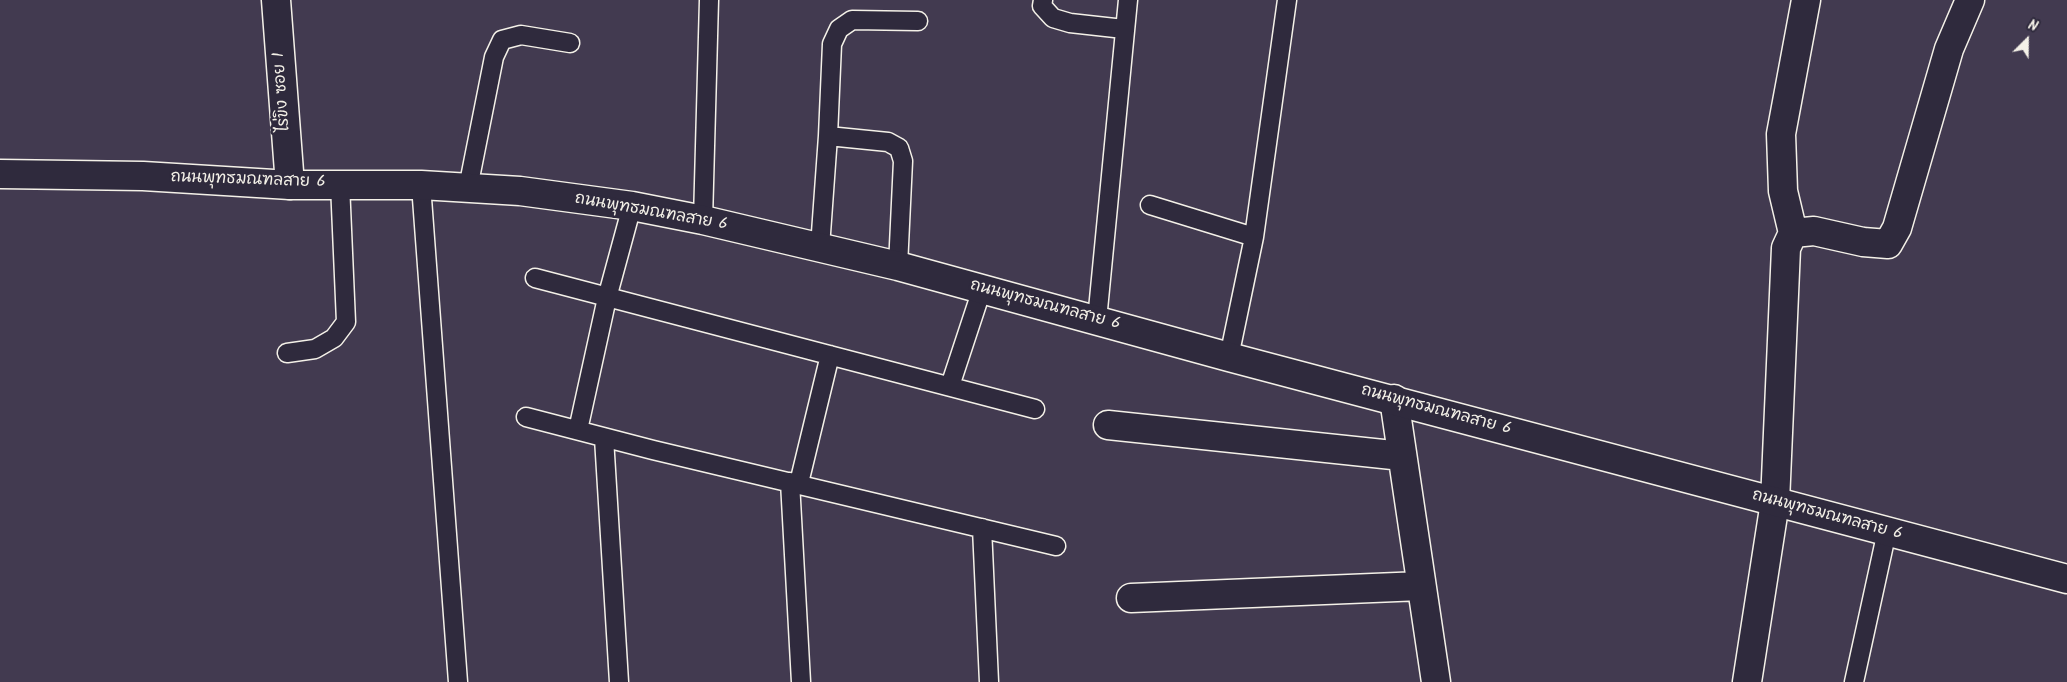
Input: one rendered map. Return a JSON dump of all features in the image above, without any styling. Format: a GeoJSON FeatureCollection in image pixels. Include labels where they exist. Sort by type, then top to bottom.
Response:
{"type":"FeatureCollection","features":[{"type":"Feature","properties":{"kind":"main road","name":"ไร่ขิง ซอย 1"},"geometry":{"type":"LineString","coordinates":[[276,0],[290,185]]}},
{"type":"Feature","properties":{"kind":"main road"},"geometry":{"type":"LineString","coordinates":[[1747,682],[1775,502],[1786,248],[1793,233],[1783,191],[1781,134],[1806,0]]}},
{"type":"Feature","properties":{"kind":"main road"},"geometry":{"type":"LineString","coordinates":[[1793,233],[1814,231],[1863,242],[1888,244],[1897,228],[1949,49],[1970,0]]}},
{"type":"Feature","properties":{"kind":"main road","name":"ถนนพุทธมณฑลสาย 6"},"geometry":{"type":"LineString","coordinates":[[0,174],[143,176],[290,185],[421,185],[520,191],[632,206],[703,220],[898,266],[2067,579]]}},
{"type":"Feature","properties":{"kind":"main road"},"geometry":{"type":"LineString","coordinates":[[1394,399],[1436,682]]}},
{"type":"Feature","properties":{"kind":"main road"},"geometry":{"type":"LineString","coordinates":[[1108,425],[1402,456]]}},
{"type":"Feature","properties":{"kind":"main road"},"geometry":{"type":"LineString","coordinates":[[1131,598],[1421,586]]}},
{"type":"Feature","properties":{"kind":"lane"},"geometry":{"type":"LineString","coordinates":[[703,220],[709,0]]}},
{"type":"Feature","properties":{"kind":"lane"},"geometry":{"type":"LineString","coordinates":[[1043,0],[1042,6],[1053,18],[1070,23],[1124,29]]}},
{"type":"Feature","properties":{"kind":"lane"},"geometry":{"type":"LineString","coordinates":[[1097,320],[1128,0]]}},
{"type":"Feature","properties":{"kind":"lane"},"geometry":{"type":"LineString","coordinates":[[1229,356],[1254,237],[1287,0]]}},
{"type":"Feature","properties":{"kind":"lane"},"geometry":{"type":"LineString","coordinates":[[820,247],[832,44],[839,28],[852,20],[918,21]]}},
{"type":"Feature","properties":{"kind":"lane"},"geometry":{"type":"LineString","coordinates":[[468,188],[494,57],[502,40],[521,35],[570,44]]}},
{"type":"Feature","properties":{"kind":"lane"},"geometry":{"type":"LineString","coordinates":[[828,136],[888,142],[899,148],[903,161],[898,266]]}},
{"type":"Feature","properties":{"kind":"lane"},"geometry":{"type":"LineString","coordinates":[[287,353],[315,349],[334,338],[346,322],[340,184]]}},
{"type":"Feature","properties":{"kind":"lane"},"geometry":{"type":"LineString","coordinates":[[421,185],[458,682]]}},
{"type":"Feature","properties":{"kind":"lane"},"geometry":{"type":"LineString","coordinates":[[1150,205],[1254,237]]}},
{"type":"Feature","properties":{"kind":"lane"},"geometry":{"type":"LineString","coordinates":[[578,430],[607,298],[632,206]]}},
{"type":"Feature","properties":{"kind":"lane"},"geometry":{"type":"LineString","coordinates":[[535,278],[1035,409]]}},
{"type":"Feature","properties":{"kind":"lane"},"geometry":{"type":"LineString","coordinates":[[950,386],[982,289]]}},
{"type":"Feature","properties":{"kind":"lane"},"geometry":{"type":"LineString","coordinates":[[801,682],[794,483],[830,356]]}},
{"type":"Feature","properties":{"kind":"lane"},"geometry":{"type":"LineString","coordinates":[[526,416],[604,438],[1056,546]]}},
{"type":"Feature","properties":{"kind":"lane"},"geometry":{"type":"LineString","coordinates":[[604,438],[619,682]]}},
{"type":"Feature","properties":{"kind":"lane"},"geometry":{"type":"LineString","coordinates":[[982,528],[988,682]]}},
{"type":"Feature","properties":{"kind":"lane"},"geometry":{"type":"LineString","coordinates":[[1854,682],[1887,531]]}}]}
